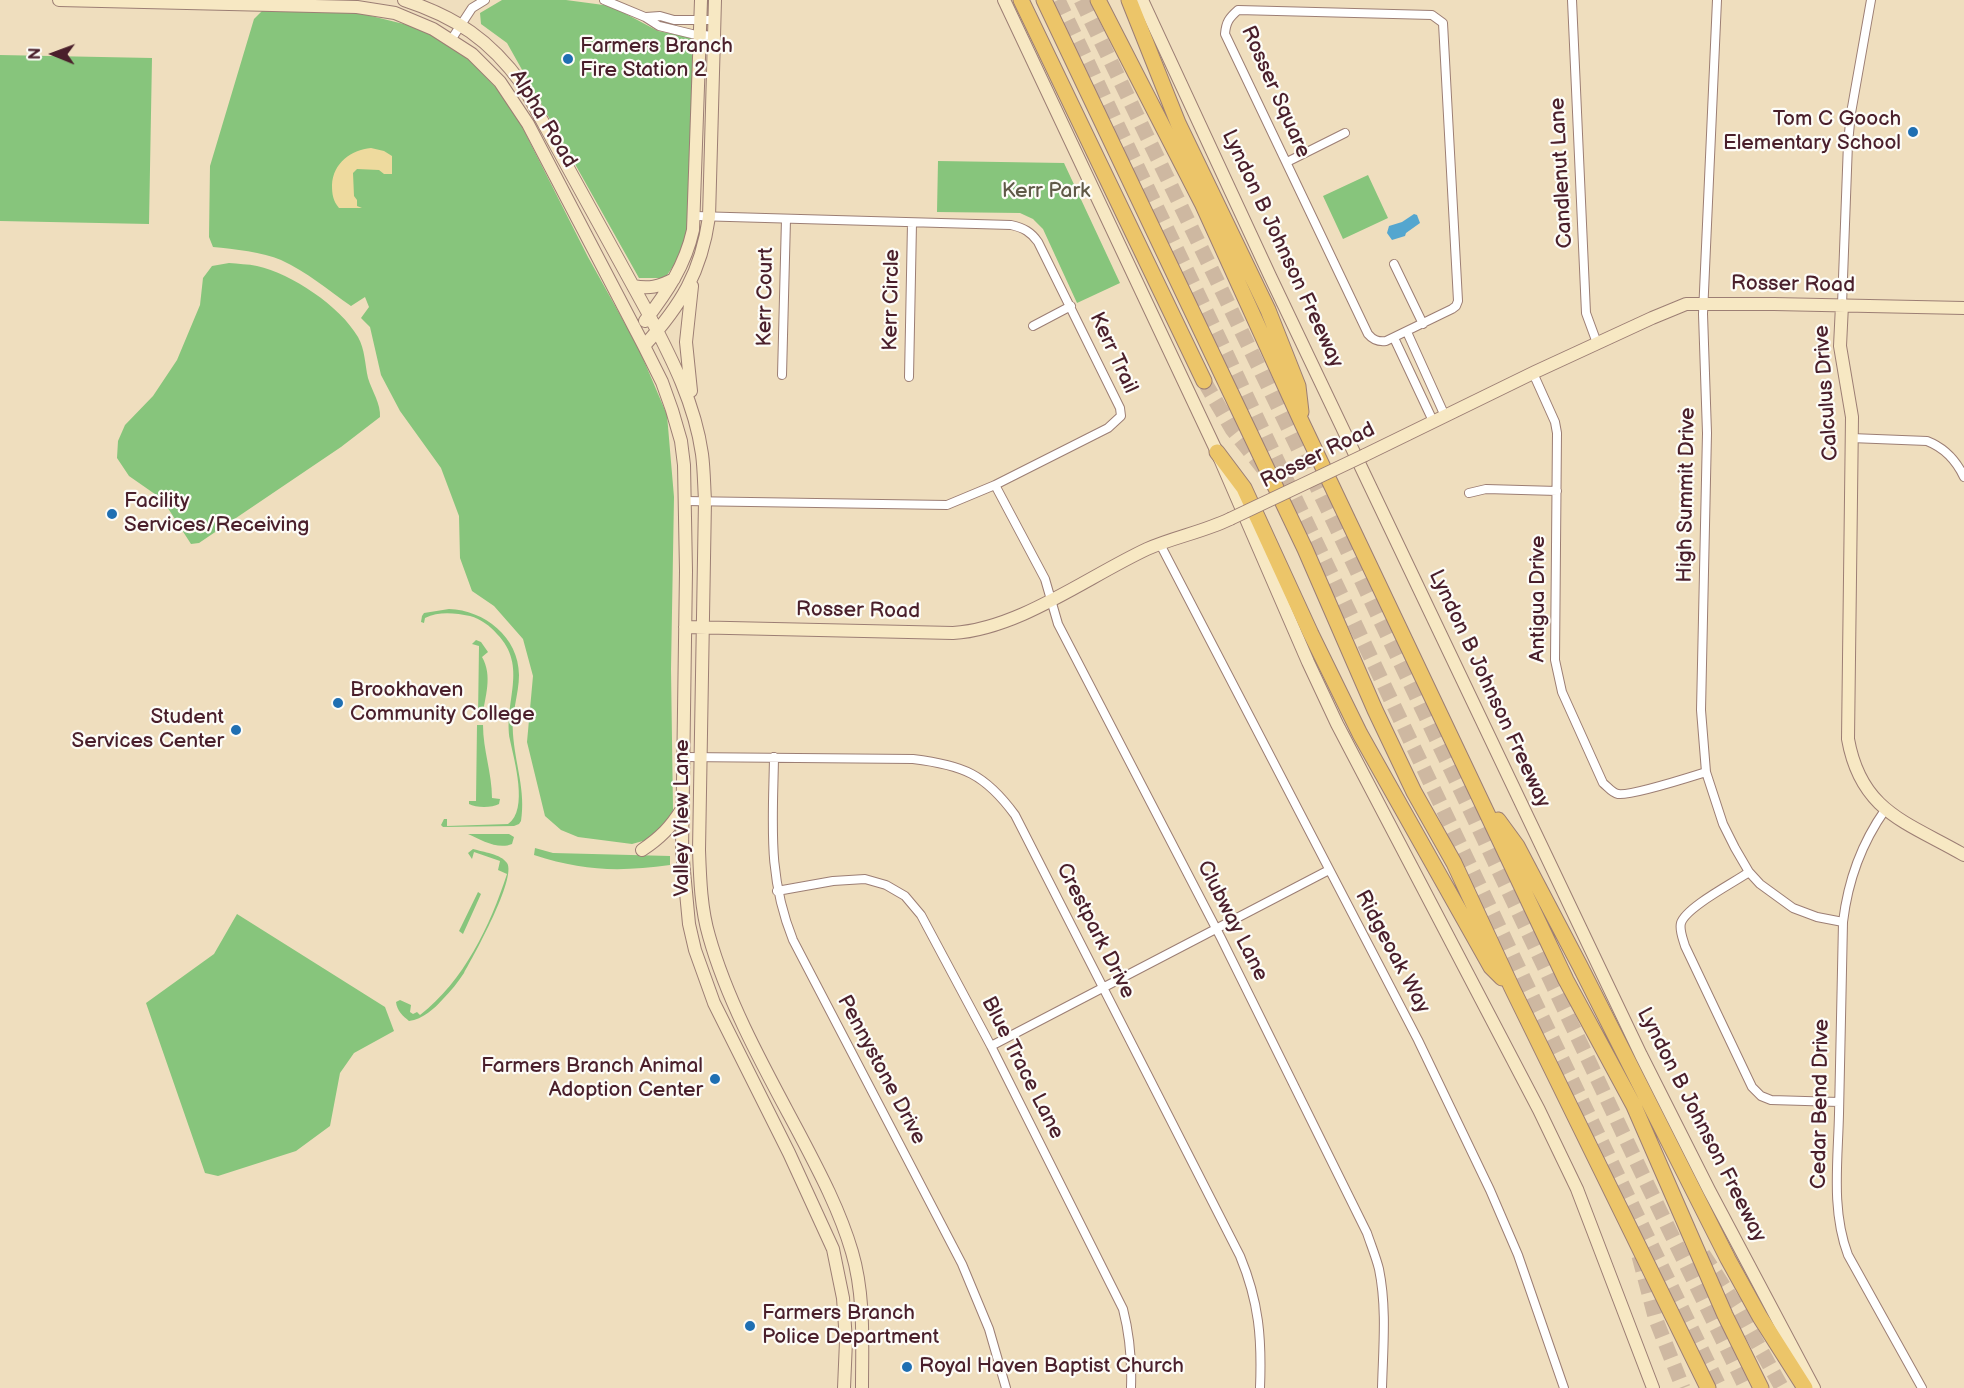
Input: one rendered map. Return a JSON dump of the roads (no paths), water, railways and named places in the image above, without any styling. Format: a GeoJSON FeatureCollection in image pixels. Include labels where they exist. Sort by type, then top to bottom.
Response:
{"type":"FeatureCollection","features":[{"type":"Feature","properties":{"kind":"highway"},"geometry":{"type":"LineString","coordinates":[[1021,0],[1204,381]]}},
{"type":"Feature","properties":{"kind":"highway"},"geometry":{"type":"LineString","coordinates":[[1044,0],[1305,549],[1404,772],[1454,863],[1512,988],[1708,1388]]}},
{"type":"Feature","properties":{"kind":"highway"},"geometry":{"type":"LineString","coordinates":[[1098,0],[1202,203],[1302,423],[1566,980],[1634,1106],[1725,1315],[1761,1388]]}},
{"type":"Feature","properties":{"kind":"highway"},"geometry":{"type":"LineString","coordinates":[[1129,0],[1179,123],[1276,331],[1298,386],[1302,423]]}},
{"type":"Feature","properties":{"kind":"highway"},"geometry":{"type":"LineString","coordinates":[[1217,452],[1244,488],[1354,723],[1390,789],[1491,967],[1512,988]]}},
{"type":"Feature","properties":{"kind":"highway"},"geometry":{"type":"LineString","coordinates":[[1473,783],[1516,846],[1580,966],[1728,1258],[1760,1317],[1805,1388]]}},
{"type":"Feature","properties":{"kind":"main road","name":"Alpha Road"},"geometry":{"type":"LineString","coordinates":[[59,0],[242,1],[357,6],[395,13],[452,40],[489,68],[511,95],[637,331]]}},
{"type":"Feature","properties":{"kind":"main road","name":"Alpha Road"},"geometry":{"type":"LineString","coordinates":[[404,0],[435,12],[481,38],[497,53],[522,84],[649,315]]}},
{"type":"Feature","properties":{"kind":"main road"},"geometry":{"type":"LineString","coordinates":[[637,331],[675,279],[687,256],[693,230],[701,0]]}},
{"type":"Feature","properties":{"kind":"main road"},"geometry":{"type":"LineString","coordinates":[[644,346],[681,300],[704,249],[709,217],[715,0]]}},
{"type":"Feature","properties":{"kind":"main road"},"geometry":{"type":"LineString","coordinates":[[1004,0],[1217,452],[1337,724],[1539,1110],[1577,1189],[1653,1388]]}},
{"type":"Feature","properties":{"kind":"main road","name":"Lyndon B Johnson Freeway"},"geometry":{"type":"LineString","coordinates":[[1142,0],[1275,287],[1641,1055],[1814,1388]]}},
{"type":"Feature","properties":{"kind":"main road"},"geometry":{"type":"LineString","coordinates":[[692,413],[686,342],[694,275]]}},
{"type":"Feature","properties":{"kind":"main road"},"geometry":{"type":"LineString","coordinates":[[633,286],[651,288],[675,279]]}},
{"type":"Feature","properties":{"kind":"main road","name":"Rosser Road"},"geometry":{"type":"LineString","coordinates":[[685,627],[969,632],[998,625],[1160,544],[1200,532],[1230,519],[1533,373],[1686,304],[1964,308]]}},
{"type":"Feature","properties":{"kind":"main road","name":"Calculus Drive"},"geometry":{"type":"LineString","coordinates":[[1842,305],[1840,346],[1852,417],[1848,739],[1857,773],[1864,787],[1885,810],[1964,855]]}},
{"type":"Feature","properties":{"kind":"main road","name":"Valley View Lane"},"geometry":{"type":"LineString","coordinates":[[649,315],[678,374],[692,413],[702,454],[705,500],[699,850],[701,890],[709,936],[734,1003],[830,1194],[850,1244],[860,1288],[862,1388]]}},
{"type":"Feature","properties":{"kind":"main road","name":"Valley View Lane"},"geometry":{"type":"LineString","coordinates":[[637,331],[662,382],[681,441],[684,465],[685,627],[682,808],[684,880],[689,924],[695,950],[723,1023],[789,1153],[833,1249],[843,1298],[846,1341],[844,1388]]}},
{"type":"Feature","properties":{"kind":"main road"},"geometry":{"type":"LineString","coordinates":[[642,850],[666,833],[682,808]]}},
{"type":"Feature","properties":{"kind":"main road"},"geometry":{"type":"LineString","coordinates":[[768,1112],[784,1104]]}},
{"type":"Feature","properties":{"kind":"main road"},"geometry":{"type":"LineString","coordinates":[[833,1249],[850,1244]]}},
{"type":"Feature","properties":{"kind":"main road"},"geometry":{"type":"LineString","coordinates":[[846,1341],[862,1341]]}},
{"type":"Feature","properties":{"kind":"street"},"geometry":{"type":"LineString","coordinates":[[452,40],[472,8],[484,0]]}},
{"type":"Feature","properties":{"kind":"street"},"geometry":{"type":"LineString","coordinates":[[604,0],[645,17],[659,27],[714,36]]}},
{"type":"Feature","properties":{"kind":"street","name":"Candlenut Lane"},"geometry":{"type":"LineString","coordinates":[[1572,0],[1586,313],[1597,343]]}},
{"type":"Feature","properties":{"kind":"street","name":"High Summit Drive"},"geometry":{"type":"LineString","coordinates":[[1716,0],[1704,303],[1707,433],[1701,710],[1706,772],[1723,824],[1749,872],[1760,884],[1793,908],[1817,917],[1843,922]]}},
{"type":"Feature","properties":{"kind":"street","name":"Calculus Drive"},"geometry":{"type":"LineString","coordinates":[[1842,305],[1848,143],[1851,113],[1871,0]]}},
{"type":"Feature","properties":{"kind":"street","name":"Rosser Square"},"geometry":{"type":"LineString","coordinates":[[1238,10],[1243,10],[1432,15],[1439,19],[1443,23],[1445,32],[1458,301],[1456,306],[1394,338],[1379,342],[1372,339],[1287,162],[1226,34],[1229,18],[1238,10]]}},
{"type":"Feature","properties":{"kind":"street"},"geometry":{"type":"LineString","coordinates":[[645,17],[714,20]]}},
{"type":"Feature","properties":{"kind":"street"},"geometry":{"type":"LineString","coordinates":[[1287,162],[1345,133]]}},
{"type":"Feature","properties":{"kind":"street","name":"Kerr Trail"},"geometry":{"type":"LineString","coordinates":[[685,501],[938,506],[957,502],[995,485],[1108,428],[1121,416],[1120,408],[1038,242],[1034,235],[1023,228],[1011,225],[695,216]]}},
{"type":"Feature","properties":{"kind":"street","name":"Kerr Court"},"geometry":{"type":"LineString","coordinates":[[783,375],[786,219]]}},
{"type":"Feature","properties":{"kind":"street","name":"Kerr Circle"},"geometry":{"type":"LineString","coordinates":[[909,377],[912,223]]}},
{"type":"Feature","properties":{"kind":"street"},"geometry":{"type":"LineString","coordinates":[[1394,264],[1423,324]]}},
{"type":"Feature","properties":{"kind":"street"},"geometry":{"type":"LineString","coordinates":[[1033,326],[1071,306]]}},
{"type":"Feature","properties":{"kind":"street"},"geometry":{"type":"LineString","coordinates":[[1407,332],[1439,418]]}},
{"type":"Feature","properties":{"kind":"street"},"geometry":{"type":"LineString","coordinates":[[1394,338],[1439,418]]}},
{"type":"Feature","properties":{"kind":"street","name":"Antigua Drive"},"geometry":{"type":"LineString","coordinates":[[1533,373],[1557,433],[1555,660],[1562,692],[1604,783],[1611,791],[1619,794],[1633,792],[1706,772]]}},
{"type":"Feature","properties":{"kind":"street"},"geometry":{"type":"LineString","coordinates":[[1851,438],[1926,441],[1936,445],[1953,458],[1964,477]]}},
{"type":"Feature","properties":{"kind":"street","name":"Clubway Lane"},"geometry":{"type":"LineString","coordinates":[[995,485],[1045,579],[1058,624],[1216,929],[1368,1233],[1382,1290],[1382,1388]]}},
{"type":"Feature","properties":{"kind":"street"},"geometry":{"type":"LineString","coordinates":[[1469,493],[1486,489],[1557,491]]}},
{"type":"Feature","properties":{"kind":"street","name":"Ridgeoak Way"},"geometry":{"type":"LineString","coordinates":[[1160,544],[1418,1040],[1490,1190],[1518,1255],[1564,1388]]}},
{"type":"Feature","properties":{"kind":"street","name":"Crestpark Drive"},"geometry":{"type":"LineString","coordinates":[[683,757],[913,759],[937,762],[957,766],[990,785],[1002,797],[1015,815],[1104,987],[1247,1273],[1259,1318],[1260,1388]]}},
{"type":"Feature","properties":{"kind":"street","name":"Pennystone Drive"},"geometry":{"type":"LineString","coordinates":[[774,757],[772,849],[777,891],[783,916],[793,940],[962,1264],[989,1329],[1006,1388]]}},
{"type":"Feature","properties":{"kind":"street","name":"Cedar Bend Drive"},"geometry":{"type":"LineString","coordinates":[[1885,810],[1857,860],[1847,894],[1843,922],[1837,1205],[1842,1240],[1848,1255],[1922,1388]]}},
{"type":"Feature","properties":{"kind":"street"},"geometry":{"type":"LineString","coordinates":[[991,1046],[1329,870]]}},
{"type":"Feature","properties":{"kind":"street"},"geometry":{"type":"LineString","coordinates":[[1749,872],[1686,914],[1682,922],[1681,935],[1685,946],[1752,1087],[1761,1096],[1771,1100],[1839,1102]]}},
{"type":"Feature","properties":{"kind":"street","name":"Blue Trace Lane"},"geometry":{"type":"LineString","coordinates":[[777,891],[833,881],[865,879],[886,885],[905,896],[921,915],[991,1046],[1123,1309],[1132,1357],[1131,1388]]}},
{"type":"Feature","properties":{"kind":"water"},"geometry":{"type":"Polygon","coordinates":[[[1414,214],[1417,215],[1420,223],[1405,236],[1392,240],[1387,233],[1389,226],[1402,222],[1414,214]]]}},
{"type":"Feature","properties":{"kind":"tunnel"},"geometry":{"type":"LineString","coordinates":[[1058,0],[1720,1388]]}},
{"type":"Feature","properties":{"kind":"tunnel"},"geometry":{"type":"LineString","coordinates":[[1081,0],[1330,514],[1746,1388]]}},
{"type":"Feature","properties":{"kind":"tunnel"},"geometry":{"type":"LineString","coordinates":[[1204,381],[1232,429],[1263,468]]}},
{"type":"Feature","properties":{"kind":"tunnel"},"geometry":{"type":"LineString","coordinates":[[1703,1254],[1737,1307],[1782,1388]]}},
{"type":"Feature","properties":{"kind":"tunnel"},"geometry":{"type":"LineString","coordinates":[[1639,1256],[1656,1320],[1683,1388]]}},
{"type":"Feature","properties":{"kind":"place","name":"Farmers Branch Fire Station 2"},"geometry":{"type":"Point","coordinates":[568,59]}},
{"type":"Feature","properties":{"kind":"place","name":"Tom C Gooch Elementary School"},"geometry":{"type":"Point","coordinates":[1913,132]}},
{"type":"Feature","properties":{"kind":"place","name":"Facility Services/Receiving"},"geometry":{"type":"Point","coordinates":[112,514]}},
{"type":"Feature","properties":{"kind":"place","name":"Brookhaven Community College"},"geometry":{"type":"Point","coordinates":[338,703]}},
{"type":"Feature","properties":{"kind":"place","name":"Student Services Center"},"geometry":{"type":"Point","coordinates":[236,730]}},
{"type":"Feature","properties":{"kind":"place","name":"Farmers Branch Animal Adoption Center"},"geometry":{"type":"Point","coordinates":[715,1079]}},
{"type":"Feature","properties":{"kind":"place","name":"Farmers Branch Police Department"},"geometry":{"type":"Point","coordinates":[750,1326]}},
{"type":"Feature","properties":{"kind":"place","name":"Royal Haven Baptist Church"},"geometry":{"type":"Point","coordinates":[907,1367]}},
{"type":"Feature","properties":{"kind":"park label","name":"Kerr Park"},"geometry":{"type":"Point","coordinates":[1046,192]}}]}
